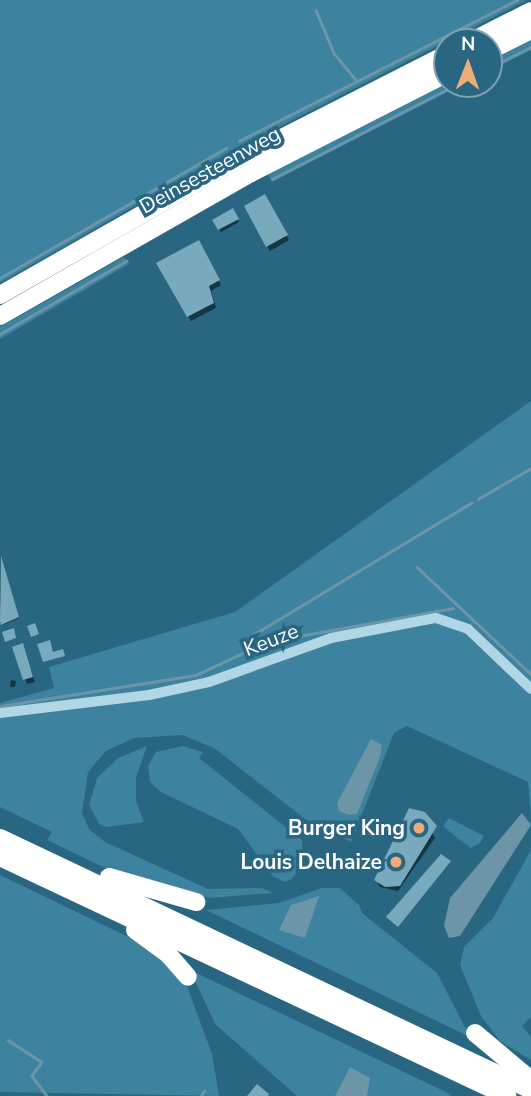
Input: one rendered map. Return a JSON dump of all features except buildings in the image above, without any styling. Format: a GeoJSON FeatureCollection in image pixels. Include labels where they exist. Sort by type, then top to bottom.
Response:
{"type":"FeatureCollection","features":[{"type":"Feature","properties":{"kind":"highway"},"geometry":{"type":"LineString","coordinates":[[498,28],[531,11]]}},
{"type":"Feature","properties":{"kind":"highway"},"geometry":{"type":"LineString","coordinates":[[503,44],[531,30]]}},
{"type":"Feature","properties":{"kind":"highway","name":"Deinsesteenweg"},"geometry":{"type":"LineString","coordinates":[[0,295],[225,167],[433,61]]}},
{"type":"Feature","properties":{"kind":"highway","name":"Deinsesteenweg"},"geometry":{"type":"LineString","coordinates":[[0,316],[251,173],[433,79]]}},
{"type":"Feature","properties":{"kind":"highway"},"geometry":{"type":"LineString","coordinates":[[0,829],[127,885],[196,902]]}},
{"type":"Feature","properties":{"kind":"highway"},"geometry":{"type":"LineString","coordinates":[[0,838],[531,1090]]}},
{"type":"Feature","properties":{"kind":"highway"},"geometry":{"type":"LineString","coordinates":[[0,857],[507,1096]]}},
{"type":"Feature","properties":{"kind":"highway"},"geometry":{"type":"LineString","coordinates":[[105,906],[168,954],[188,978]]}},
{"type":"Feature","properties":{"kind":"highway"},"geometry":{"type":"LineString","coordinates":[[475,1033],[531,1080]]}},
{"type":"Feature","properties":{"kind":"street","name":"Keuze"},"geometry":{"type":"LineString","coordinates":[[0,713],[197,684],[331,638],[436,618],[468,629],[531,689]]}},
{"type":"Feature","properties":{"kind":"shaded area"},"geometry":{"type":"Polygon","coordinates":[[[0,0],[527,0],[472,28],[433,28],[433,48],[238,148],[240,150],[215,160],[0,283],[0,0]]]}},
{"type":"Feature","properties":{"kind":"shaded area"},"geometry":{"type":"Polygon","coordinates":[[[531,39],[531,50],[503,64],[503,53],[531,39]]]}},
{"type":"Feature","properties":{"kind":"shaded area"},"geometry":{"type":"Polygon","coordinates":[[[433,88],[433,98],[436,98],[272,182],[267,173],[433,88]]]}},
{"type":"Feature","properties":{"kind":"shaded area"},"geometry":{"type":"Polygon","coordinates":[[[124,257],[129,264],[0,339],[0,327],[124,257]]]}},
{"type":"Feature","properties":{"kind":"shaded area"},"geometry":{"type":"Polygon","coordinates":[[[531,401],[531,816],[528,782],[407,726],[394,733],[351,842],[309,822],[214,748],[182,735],[134,738],[106,751],[88,772],[82,813],[89,829],[105,842],[208,889],[262,888],[273,893],[210,898],[132,881],[47,840],[52,832],[0,807],[0,703],[54,688],[49,667],[235,612],[531,401]]]}},
{"type":"Feature","properties":{"kind":"shaded area"},"geometry":{"type":"Polygon","coordinates":[[[371,739],[382,745],[380,757],[357,814],[349,815],[339,811],[337,803],[371,739]]]}},
{"type":"Feature","properties":{"kind":"shaded area"},"geometry":{"type":"Polygon","coordinates":[[[147,746],[136,777],[136,801],[144,822],[107,827],[99,824],[89,805],[97,778],[118,758],[147,746]]]}},
{"type":"Feature","properties":{"kind":"shaded area"},"geometry":{"type":"Polygon","coordinates":[[[183,746],[203,752],[199,758],[302,840],[303,862],[292,879],[285,882],[273,876],[238,829],[161,792],[150,782],[148,766],[156,752],[183,746]]]}},
{"type":"Feature","properties":{"kind":"shaded area"},"geometry":{"type":"Polygon","coordinates":[[[522,813],[531,825],[460,936],[449,938],[444,926],[450,898],[522,813]]]}},
{"type":"Feature","properties":{"kind":"shaded area"},"geometry":{"type":"Polygon","coordinates":[[[449,818],[484,836],[480,843],[471,848],[457,838],[443,826],[449,818]]]}},
{"type":"Feature","properties":{"kind":"shaded area"},"geometry":{"type":"Polygon","coordinates":[[[531,850],[531,1017],[522,1026],[531,1037],[531,1060],[500,1041],[481,1016],[460,965],[464,947],[493,918],[531,850]]]}},
{"type":"Feature","properties":{"kind":"shaded area"},"geometry":{"type":"Polygon","coordinates":[[[0,875],[143,944],[184,978],[212,1054],[219,1096],[0,1092],[0,875]]]}},
{"type":"Feature","properties":{"kind":"shaded area"},"geometry":{"type":"Polygon","coordinates":[[[322,888],[340,888],[359,905],[362,913],[437,973],[470,1037],[206,910],[279,903],[322,888]]]}},
{"type":"Feature","properties":{"kind":"shaded area"},"geometry":{"type":"Polygon","coordinates":[[[319,896],[305,938],[279,930],[291,905],[319,896]]]}},
{"type":"Feature","properties":{"kind":"shaded area"},"geometry":{"type":"Polygon","coordinates":[[[190,970],[451,1096],[297,1096],[215,1024],[190,970]]]}},
{"type":"Feature","properties":{"kind":"shaded area"},"geometry":{"type":"Polygon","coordinates":[[[350,1067],[370,1078],[367,1096],[335,1096],[350,1067]]]}},
{"type":"Feature","properties":{"kind":"waterway"},"geometry":{"type":"LineString","coordinates":[[239,141],[517,0]]}},
{"type":"Feature","properties":{"kind":"waterway"},"geometry":{"type":"LineString","coordinates":[[316,10],[334,53],[357,81]]}},
{"type":"Feature","properties":{"kind":"waterway"},"geometry":{"type":"LineString","coordinates":[[503,61],[531,47]]}},
{"type":"Feature","properties":{"kind":"waterway"},"geometry":{"type":"LineString","coordinates":[[272,179],[433,97]]}},
{"type":"Feature","properties":{"kind":"waterway"},"geometry":{"type":"LineString","coordinates":[[0,278],[226,148]]}},
{"type":"Feature","properties":{"kind":"waterway"},"geometry":{"type":"LineString","coordinates":[[0,334],[126,261]]}},
{"type":"Feature","properties":{"kind":"waterway"},"geometry":{"type":"LineString","coordinates":[[478,499],[531,468]]}},
{"type":"Feature","properties":{"kind":"waterway"},"geometry":{"type":"LineString","coordinates":[[243,641],[471,503]]}},
{"type":"Feature","properties":{"kind":"waterway"},"geometry":{"type":"LineString","coordinates":[[417,567],[531,674]]}},
{"type":"Feature","properties":{"kind":"waterway"},"geometry":{"type":"LineString","coordinates":[[0,706],[196,675],[266,642],[453,608]]}},
{"type":"Feature","properties":{"kind":"waterway"},"geometry":{"type":"LineString","coordinates":[[8,1040],[42,1062],[32,1076],[47,1096]]}},
{"type":"Feature","properties":{"kind":"waterway"},"geometry":{"type":"LineString","coordinates":[[201,1096],[204,1091]]}},
{"type":"Feature","properties":{"kind":"place","name":"Burger King"},"geometry":{"type":"Point","coordinates":[419,828]}},
{"type":"Feature","properties":{"kind":"place","name":"Louis Delhaize"},"geometry":{"type":"Point","coordinates":[396,862]}}]}
